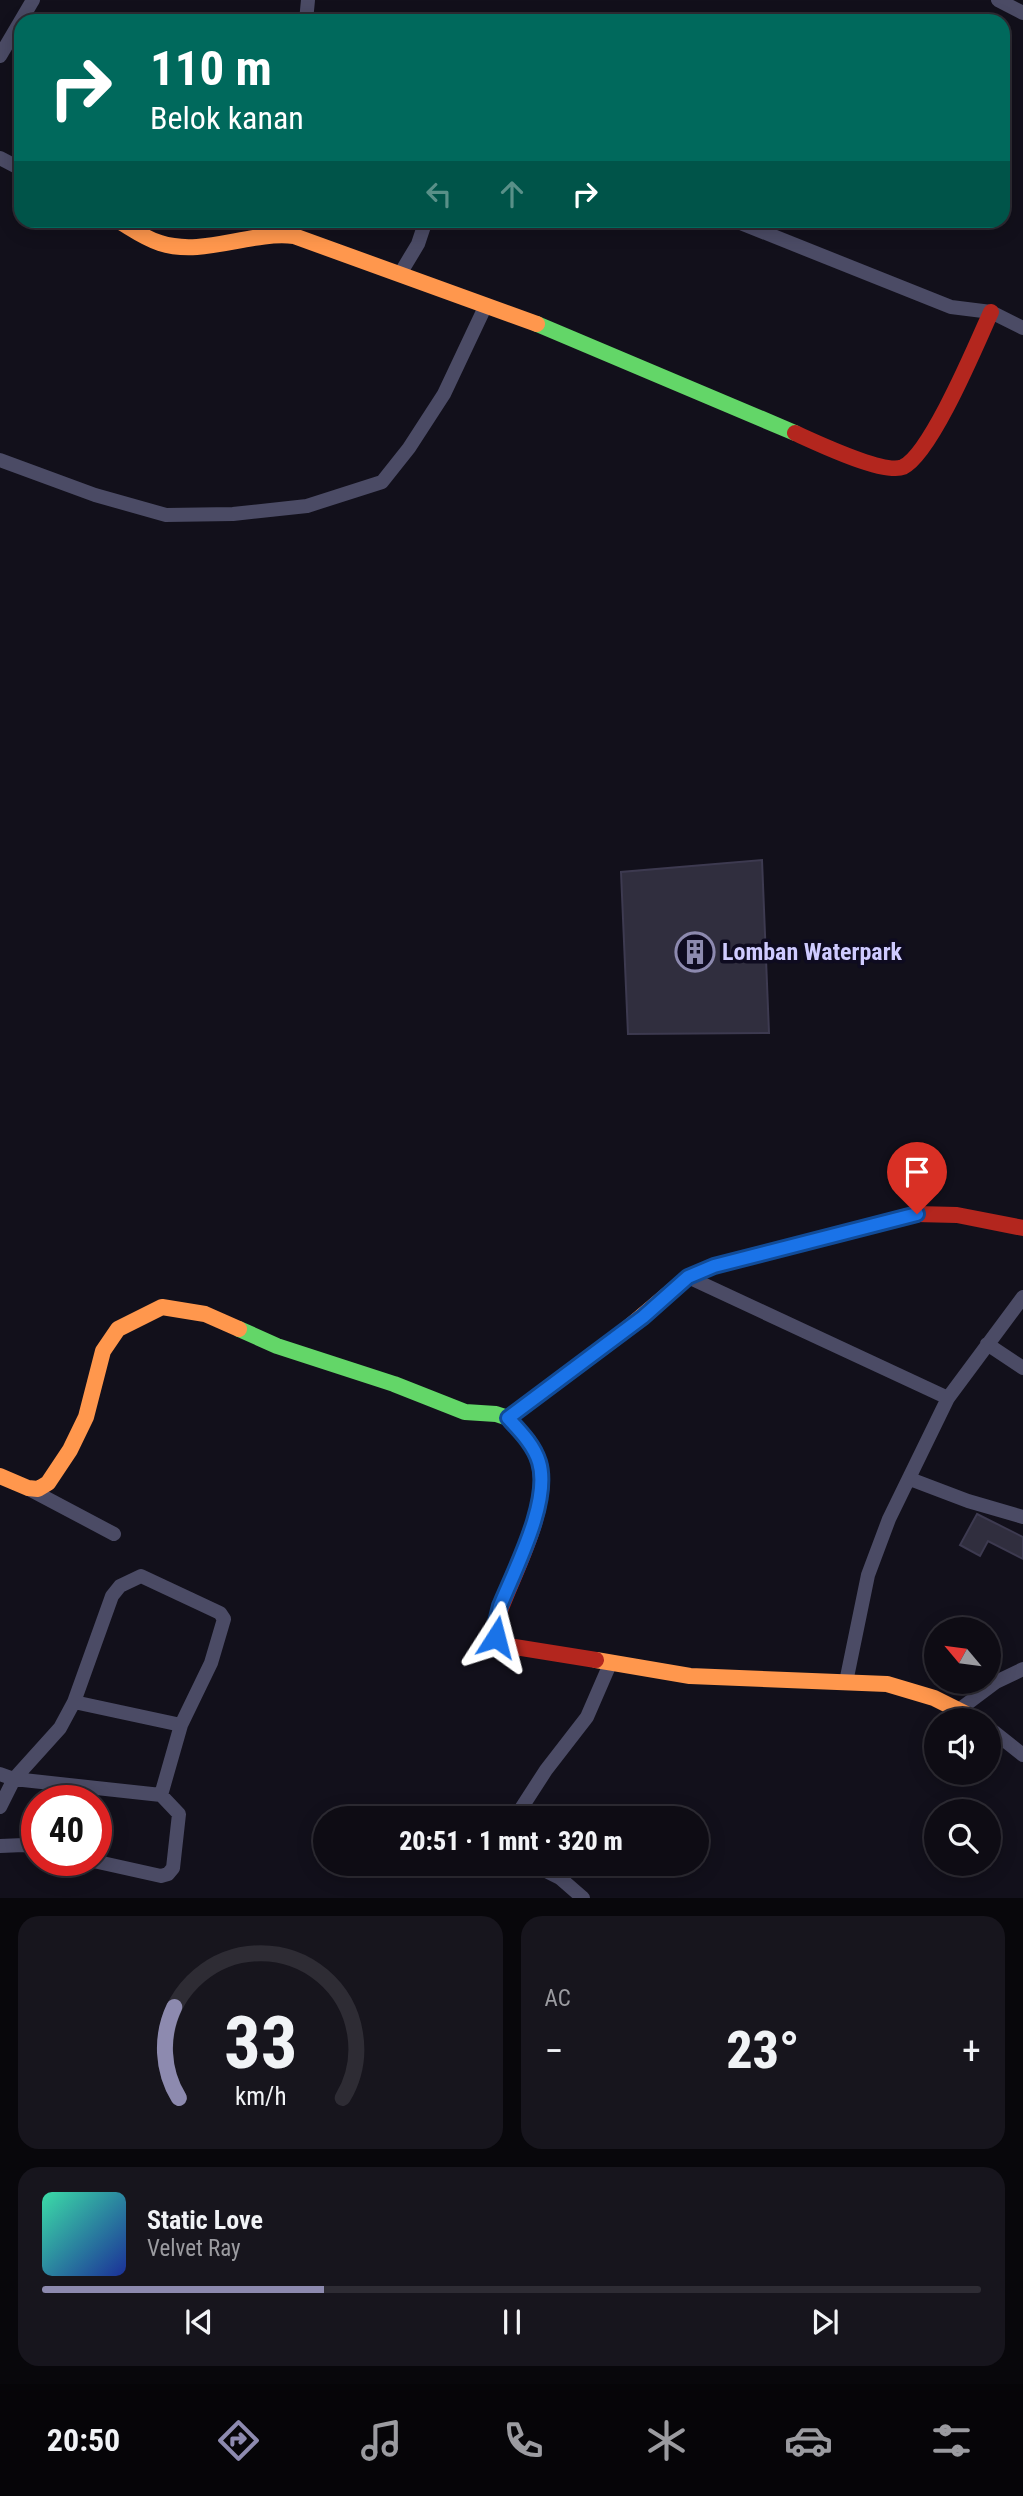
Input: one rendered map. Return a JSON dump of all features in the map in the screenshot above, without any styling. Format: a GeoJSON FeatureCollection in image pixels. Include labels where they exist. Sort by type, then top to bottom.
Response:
{"type":"FeatureCollection","features":[{"type":"Feature","properties":{"kind":"street"},"geometry":{"type":"LineString","coordinates":[[998,0],[1023,13]]}},
{"type":"Feature","properties":{"kind":"street"},"geometry":{"type":"LineString","coordinates":[[0,56],[14,32]]}},
{"type":"Feature","properties":{"kind":"street"},"geometry":{"type":"LineString","coordinates":[[132,228],[171,246],[200,245],[263,233],[287,234],[486,305],[846,454],[891,469],[905,467],[919,452],[949,399],[991,312]]}},
{"type":"Feature","properties":{"kind":"street"},"geometry":{"type":"LineString","coordinates":[[400,274],[418,244],[423,228]]}},
{"type":"Feature","properties":{"kind":"street"},"geometry":{"type":"LineString","coordinates":[[753,228],[951,307],[991,312],[1023,328]]}},
{"type":"Feature","properties":{"kind":"street"},"geometry":{"type":"LineString","coordinates":[[0,460],[95,495],[166,515],[233,514],[307,506],[382,482],[410,448],[444,394],[486,305]]}},
{"type":"Feature","properties":{"kind":"street"},"geometry":{"type":"LineString","coordinates":[[508,1418],[643,1317],[688,1277],[714,1266],[917,1214],[935,1212],[962,1215],[1023,1228]]}},
{"type":"Feature","properties":{"kind":"street"},"geometry":{"type":"LineString","coordinates":[[688,1277],[948,1398]]}},
{"type":"Feature","properties":{"kind":"street"},"geometry":{"type":"LineString","coordinates":[[846,1682],[868,1575],[889,1519],[911,1479],[948,1398],[1023,1297]]}},
{"type":"Feature","properties":{"kind":"street"},"geometry":{"type":"LineString","coordinates":[[28,1488],[38,1489],[48,1483],[70,1450],[86,1417],[103,1351],[118,1329],[162,1307],[205,1314],[277,1346],[394,1384],[465,1412],[496,1414],[508,1418],[532,1447],[540,1464],[538,1510],[496,1622],[496,1637],[502,1645],[690,1676],[887,1684],[916,1691],[958,1708]]}},
{"type":"Feature","properties":{"kind":"street"},"geometry":{"type":"LineString","coordinates":[[987,1344],[1023,1368]]}},
{"type":"Feature","properties":{"kind":"street"},"geometry":{"type":"LineString","coordinates":[[0,1476],[114,1534]]}},
{"type":"Feature","properties":{"kind":"street"},"geometry":{"type":"LineString","coordinates":[[911,1479],[968,1501],[1023,1517]]}},
{"type":"Feature","properties":{"kind":"street"},"geometry":{"type":"LineString","coordinates":[[0,1807],[7,1777],[60,1728],[74,1702],[113,1596],[120,1586],[141,1576],[220,1613],[224,1619],[211,1663],[181,1725],[161,1795]]}},
{"type":"Feature","properties":{"kind":"street"},"geometry":{"type":"LineString","coordinates":[[524,1806],[546,1770],[587,1717],[610,1664]]}},
{"type":"Feature","properties":{"kind":"street"},"geometry":{"type":"LineString","coordinates":[[961,1708],[996,1682],[1023,1669]]}},
{"type":"Feature","properties":{"kind":"street"},"geometry":{"type":"LineString","coordinates":[[74,1702],[181,1725]]}},
{"type":"Feature","properties":{"kind":"street"},"geometry":{"type":"LineString","coordinates":[[1001,1738],[1023,1755]]}},
{"type":"Feature","properties":{"kind":"street"},"geometry":{"type":"LineString","coordinates":[[7,1777],[161,1795],[179,1814],[173,1868],[168,1874],[161,1876],[112,1865]]}},
{"type":"Feature","properties":{"kind":"street"},"geometry":{"type":"LineString","coordinates":[[0,1846],[21,1845]]}},
{"type":"Feature","properties":{"kind":"street"},"geometry":{"type":"LineString","coordinates":[[556,1876],[583,1898]]}},
{"type":"Feature","properties":{"kind":"building","name":"Lomban Waterpark"},"geometry":{"type":"Polygon","coordinates":[[[762,860],[769,1033],[628,1034],[621,872],[762,860]]]}},
{"type":"Feature","properties":{"kind":"building"},"geometry":{"type":"Polygon","coordinates":[[[977,1514],[1023,1537],[1023,1559],[988,1541],[980,1556],[960,1545],[977,1514]]]}},
{"type":"Feature","properties":{"kind":"traffic: fast"},"geometry":{"type":"LineString","coordinates":[[537,324],[795,433]]}},
{"type":"Feature","properties":{"kind":"traffic: fast"},"geometry":{"type":"LineString","coordinates":[[239,1329],[277,1346],[394,1384],[465,1412],[496,1414],[508,1418],[618,1336]]}},
{"type":"Feature","properties":{"kind":"traffic: slow"},"geometry":{"type":"LineString","coordinates":[[131,228],[148,238],[176,247],[209,246],[277,235],[294,236],[537,324]]}},
{"type":"Feature","properties":{"kind":"traffic: slow"},"geometry":{"type":"LineString","coordinates":[[618,1336],[688,1277],[714,1266],[916,1214]]}},
{"type":"Feature","properties":{"kind":"traffic: slow"},"geometry":{"type":"LineString","coordinates":[[0,1476],[28,1488],[38,1489],[48,1483],[70,1450],[86,1417],[103,1351],[118,1329],[162,1307],[205,1314],[239,1329]]}},
{"type":"Feature","properties":{"kind":"traffic: slow"},"geometry":{"type":"LineString","coordinates":[[596,1660],[690,1676],[887,1684],[934,1698],[954,1708]]}},
{"type":"Feature","properties":{"kind":"traffic: jam"},"geometry":{"type":"LineString","coordinates":[[795,433],[866,462],[894,468],[903,467],[927,442],[991,312]]}},
{"type":"Feature","properties":{"kind":"traffic: jam"},"geometry":{"type":"LineString","coordinates":[[916,1214],[957,1215],[1023,1228]]}},
{"type":"Feature","properties":{"kind":"traffic: jam"},"geometry":{"type":"LineString","coordinates":[[508,1418],[534,1450],[539,1462],[541,1481],[535,1522],[496,1622],[496,1637],[502,1645],[596,1660]]}},
{"type":"Feature","properties":{"kind":"place","name":"Lomban Waterpark"},"geometry":{"type":"Point","coordinates":[695,952]}},
{"type":"Feature","properties":{"kind":"route"},"geometry":{"type":"LineString","coordinates":[[496,1637],[500,1606],[538,1510],[540,1464],[523,1434],[508,1418],[643,1317],[688,1277],[714,1266],[917,1214]]}}]}
